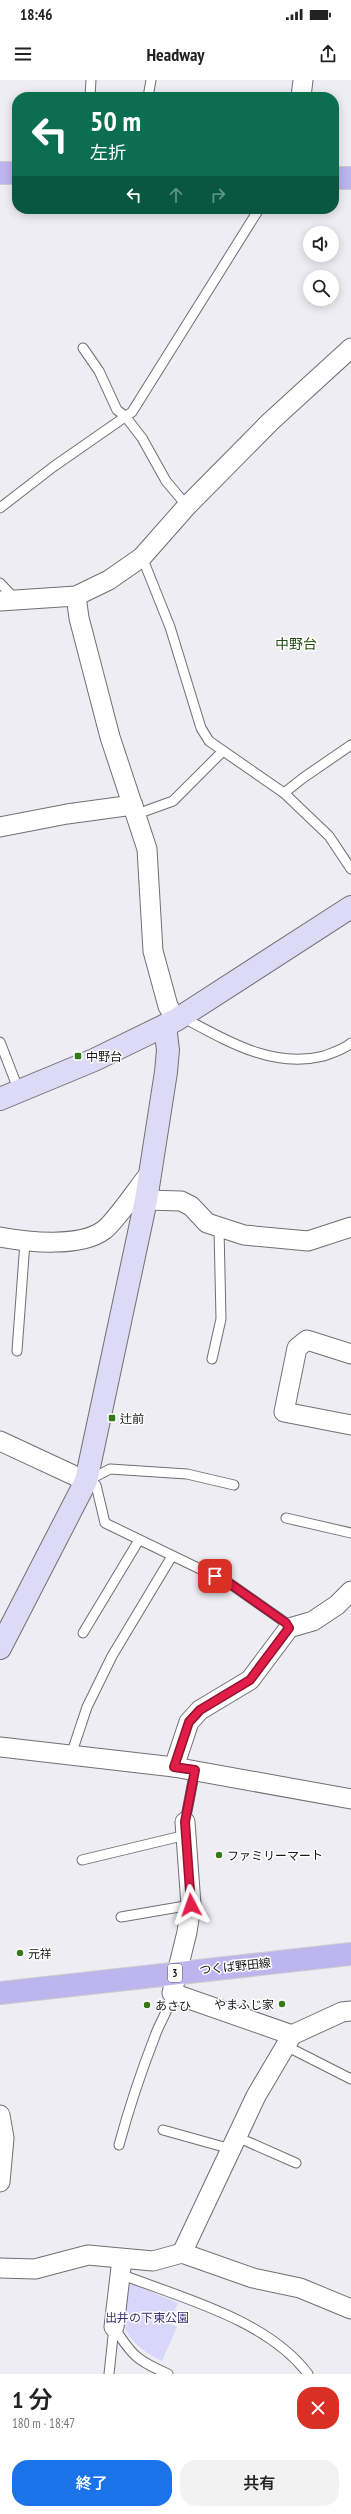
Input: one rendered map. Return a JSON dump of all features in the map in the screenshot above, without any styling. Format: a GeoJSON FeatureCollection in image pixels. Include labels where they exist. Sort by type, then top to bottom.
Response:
{"type":"FeatureCollection","features":[{"type":"Feature","properties":{"kind":"main road"},"geometry":{"type":"LineString","coordinates":[[0,173],[12,173]]}},
{"type":"Feature","properties":{"kind":"main road"},"geometry":{"type":"LineString","coordinates":[[339,178],[351,178]]}},
{"type":"Feature","properties":{"kind":"main road","name":"つくば野田線"},"geometry":{"type":"LineString","coordinates":[[0,1992],[174,1983],[351,1954]]}},
{"type":"Feature","properties":{"kind":"street"},"geometry":{"type":"LineString","coordinates":[[302,92],[303,80]]}},
{"type":"Feature","properties":{"kind":"street"},"geometry":{"type":"LineString","coordinates":[[8,600],[76,596],[109,580],[142,557],[187,506],[270,422],[351,348]]}},
{"type":"Feature","properties":{"kind":"street"},"geometry":{"type":"LineString","coordinates":[[0,1648],[86,1481],[146,1200],[168,1050],[174,1021],[168,1006],[153,951],[147,850],[110,737],[79,618],[76,596]]}},
{"type":"Feature","properties":{"kind":"street"},"geometry":{"type":"LineString","coordinates":[[0,828],[67,814],[135,810]]}},
{"type":"Feature","properties":{"kind":"street"},"geometry":{"type":"LineString","coordinates":[[10,1095],[94,1060],[174,1021],[351,907]]}},
{"type":"Feature","properties":{"kind":"street"},"geometry":{"type":"LineString","coordinates":[[0,1237],[25,1242],[50,1242],[89,1238],[105,1230],[150,1173]]}},
{"type":"Feature","properties":{"kind":"street"},"geometry":{"type":"LineString","coordinates":[[146,1200],[180,1201],[191,1206],[207,1223],[244,1235],[308,1241],[351,1227]]}},
{"type":"Feature","properties":{"kind":"street"},"geometry":{"type":"LineString","coordinates":[[351,1354],[307,1340],[297,1348],[284,1412],[351,1425]]}},
{"type":"Feature","properties":{"kind":"street"},"geometry":{"type":"LineString","coordinates":[[0,1441],[86,1481]]}},
{"type":"Feature","properties":{"kind":"street"},"geometry":{"type":"LineString","coordinates":[[174,1767],[189,1722],[200,1710],[250,1680],[289,1628],[313,1621],[338,1605],[351,1591]]}},
{"type":"Feature","properties":{"kind":"street"},"geometry":{"type":"LineString","coordinates":[[0,1746],[195,1770],[351,1799]]}},
{"type":"Feature","properties":{"kind":"street"},"geometry":{"type":"LineString","coordinates":[[185,1828],[191,1905],[187,1932],[174,1983],[289,2040]]}},
{"type":"Feature","properties":{"kind":"street"},"geometry":{"type":"LineString","coordinates":[[182,2253],[256,2096],[289,2040],[342,2012],[351,2011]]}},
{"type":"Feature","properties":{"kind":"street"},"geometry":{"type":"LineString","coordinates":[[0,2115],[4,2138],[0,2182]]}},
{"type":"Feature","properties":{"kind":"street"},"geometry":{"type":"LineString","coordinates":[[0,2268],[35,2269],[88,2255],[121,2266],[153,2261],[182,2253],[253,2278],[300,2288],[351,2308]]}},
{"type":"Feature","properties":{"kind":"street"},"geometry":{"type":"LineString","coordinates":[[114,2327],[121,2266]]}},
{"type":"Feature","properties":{"kind":"lane"},"geometry":{"type":"LineString","coordinates":[[90,92],[91,80]]}},
{"type":"Feature","properties":{"kind":"lane"},"geometry":{"type":"LineString","coordinates":[[149,92],[151,80]]}},
{"type":"Feature","properties":{"kind":"lane"},"geometry":{"type":"LineString","coordinates":[[0,508],[132,412],[256,214]]}},
{"type":"Feature","properties":{"kind":"lane"},"geometry":{"type":"LineString","coordinates":[[83,348],[99,371],[117,410],[125,416],[142,438],[166,481],[187,506]]}},
{"type":"Feature","properties":{"kind":"lane"},"geometry":{"type":"LineString","coordinates":[[142,557],[170,627],[201,728],[208,741],[284,793],[329,836],[351,869]]}},
{"type":"Feature","properties":{"kind":"lane"},"geometry":{"type":"LineString","coordinates":[[0,582],[8,600]]}},
{"type":"Feature","properties":{"kind":"lane"},"geometry":{"type":"LineString","coordinates":[[284,793],[351,745]]}},
{"type":"Feature","properties":{"kind":"lane"},"geometry":{"type":"LineString","coordinates":[[135,810],[173,801],[223,751]]}},
{"type":"Feature","properties":{"kind":"lane"},"geometry":{"type":"LineString","coordinates":[[174,1021],[246,1049],[279,1059],[305,1060],[328,1055],[351,1043]]}},
{"type":"Feature","properties":{"kind":"lane"},"geometry":{"type":"LineString","coordinates":[[0,1042],[10,1095]]}},
{"type":"Feature","properties":{"kind":"lane"},"geometry":{"type":"LineString","coordinates":[[212,1360],[221,1319],[218,1240],[220,1228]]}},
{"type":"Feature","properties":{"kind":"lane"},"geometry":{"type":"LineString","coordinates":[[17,1351],[25,1242]]}},
{"type":"Feature","properties":{"kind":"lane"},"geometry":{"type":"LineString","coordinates":[[86,1481],[110,1469],[187,1474],[234,1485]]}},
{"type":"Feature","properties":{"kind":"lane"},"geometry":{"type":"LineString","coordinates":[[86,1481],[96,1485],[105,1523],[229,1583],[286,1623],[289,1628]]}},
{"type":"Feature","properties":{"kind":"lane"},"geometry":{"type":"LineString","coordinates":[[286,1518],[351,1533]]}},
{"type":"Feature","properties":{"kind":"lane"},"geometry":{"type":"LineString","coordinates":[[83,1633],[139,1540]]}},
{"type":"Feature","properties":{"kind":"lane"},"geometry":{"type":"LineString","coordinates":[[71,1755],[87,1707],[112,1656],[172,1556]]}},
{"type":"Feature","properties":{"kind":"lane"},"geometry":{"type":"LineString","coordinates":[[82,1860],[185,1828],[195,1770]]}},
{"type":"Feature","properties":{"kind":"lane"},"geometry":{"type":"LineString","coordinates":[[120,1917],[191,1905]]}},
{"type":"Feature","properties":{"kind":"lane"},"geometry":{"type":"LineString","coordinates":[[119,2145],[136,2088],[156,2033],[171,2003],[174,1983]]}},
{"type":"Feature","properties":{"kind":"lane"},"geometry":{"type":"LineString","coordinates":[[289,2040],[351,2079]]}},
{"type":"Feature","properties":{"kind":"lane"},"geometry":{"type":"LineString","coordinates":[[163,2130],[234,2143],[296,2163]]}},
{"type":"Feature","properties":{"kind":"lane"},"geometry":{"type":"LineString","coordinates":[[121,2266],[240,2321],[274,2340],[300,2363],[308,2374]]}},
{"type":"Feature","properties":{"kind":"lane"},"geometry":{"type":"LineString","coordinates":[[109,2374],[114,2327]]}},
{"type":"Feature","properties":{"kind":"lane"},"geometry":{"type":"LineString","coordinates":[[114,2327],[130,2351],[143,2363],[168,2374]]}},
{"type":"Feature","properties":{"kind":"green space","name":"出井の下東公園"},"geometry":{"type":"Polygon","coordinates":[[[132,2284],[178,2303],[169,2323],[177,2327],[162,2361],[149,2354],[137,2344],[128,2333],[125,2326],[122,2312],[123,2304],[126,2288],[132,2284]]]}},
{"type":"Feature","properties":{"kind":"place","name":"中野台"},"geometry":{"type":"Point","coordinates":[78,1056]}},
{"type":"Feature","properties":{"kind":"place","name":"辻前"},"geometry":{"type":"Point","coordinates":[112,1418]}},
{"type":"Feature","properties":{"kind":"place","name":"ファミリーマート"},"geometry":{"type":"Point","coordinates":[219,1855]}},
{"type":"Feature","properties":{"kind":"place","name":"元祥"},"geometry":{"type":"Point","coordinates":[20,1953]}},
{"type":"Feature","properties":{"kind":"place","name":"やまふじ家"},"geometry":{"type":"Point","coordinates":[282,2004]}},
{"type":"Feature","properties":{"kind":"place","name":"あさひ"},"geometry":{"type":"Point","coordinates":[147,2005]}},
{"type":"Feature","properties":{"kind":"district","name":"中野台"},"geometry":{"type":"Point","coordinates":[296,644]}},
{"type":"Feature","properties":{"kind":"route"},"geometry":{"type":"LineString","coordinates":[[191,1905],[185,1822],[195,1770],[174,1767],[189,1722],[200,1710],[250,1680],[289,1628],[286,1623],[229,1583],[215,1576]]}}]}
